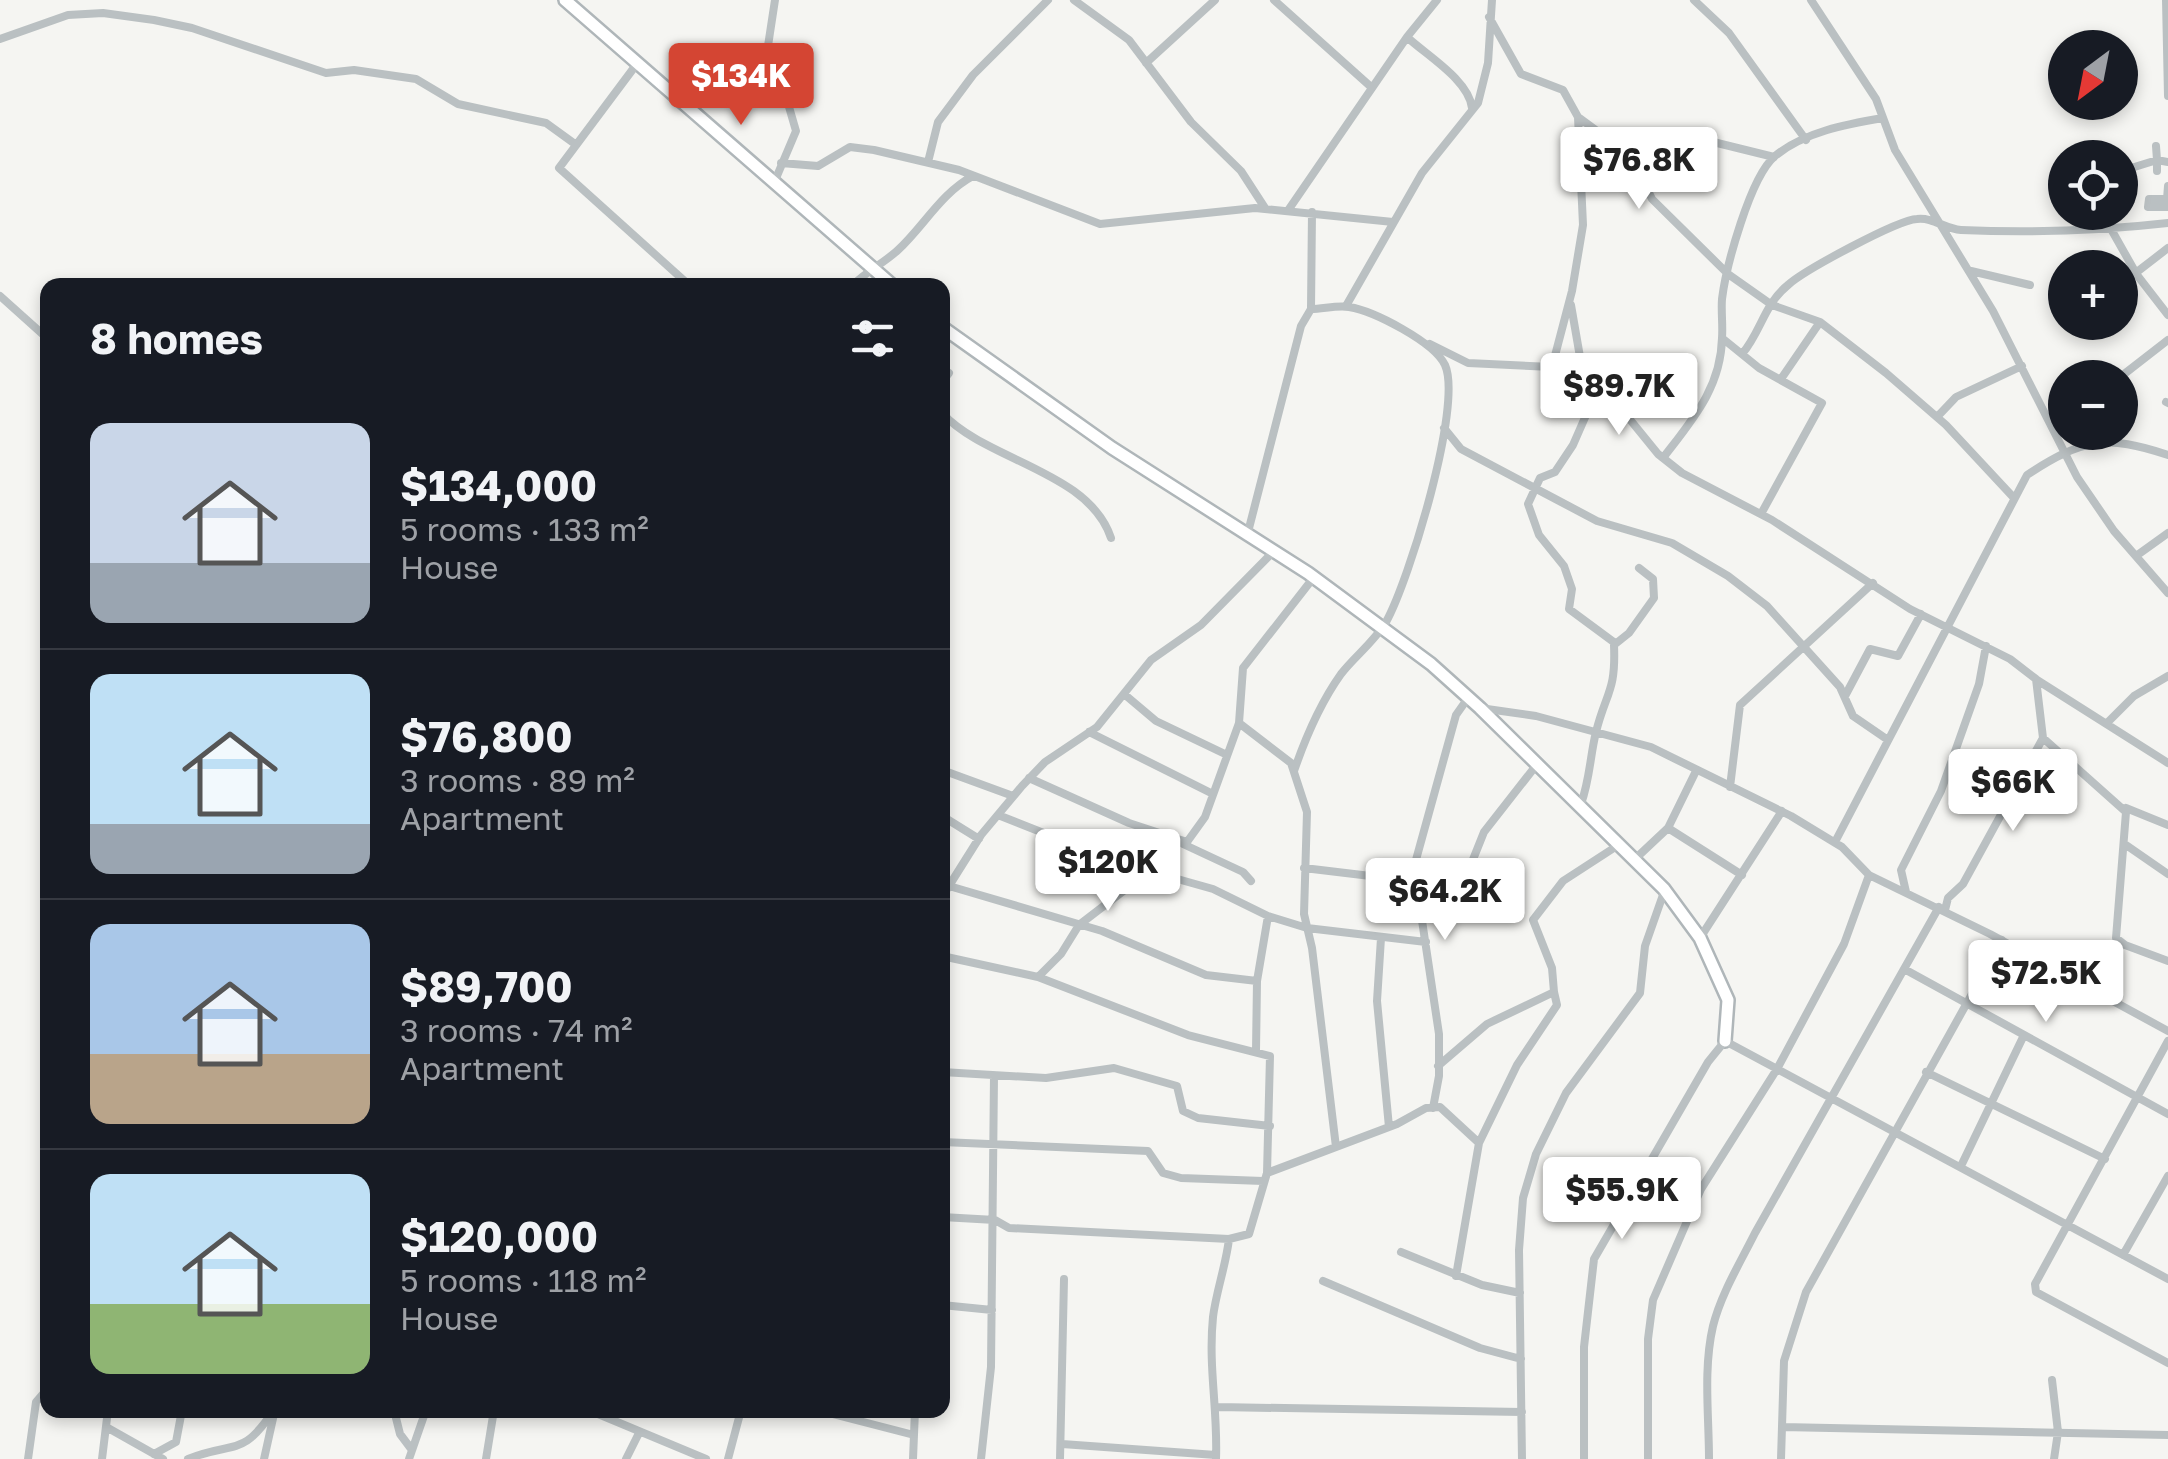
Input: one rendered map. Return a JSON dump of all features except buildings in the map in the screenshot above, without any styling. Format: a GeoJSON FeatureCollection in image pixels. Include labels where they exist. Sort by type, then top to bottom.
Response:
{"type":"FeatureCollection","features":[{"type":"Feature","properties":{"kind":"street"},"geometry":{"type":"LineString","coordinates":[[565,0],[883,278]]}},
{"type":"Feature","properties":{"kind":"street"},"geometry":{"type":"LineString","coordinates":[[774,184],[796,124],[766,59],[775,0]]}},
{"type":"Feature","properties":{"kind":"street"},"geometry":{"type":"LineString","coordinates":[[928,162],[938,122],[973,75],[1048,0]]}},
{"type":"Feature","properties":{"kind":"street"},"geometry":{"type":"LineString","coordinates":[[1074,0],[1128,40],[1190,122],[1241,171],[1265,208]]}},
{"type":"Feature","properties":{"kind":"street"},"geometry":{"type":"LineString","coordinates":[[1146,63],[1215,0]]}},
{"type":"Feature","properties":{"kind":"street"},"geometry":{"type":"LineString","coordinates":[[1274,0],[1370,86]]}},
{"type":"Feature","properties":{"kind":"street"},"geometry":{"type":"LineString","coordinates":[[1290,208],[1370,86],[1437,0]]}},
{"type":"Feature","properties":{"kind":"street"},"geometry":{"type":"LineString","coordinates":[[1346,306],[1422,173],[1478,102],[1488,63],[1492,0]]}},
{"type":"Feature","properties":{"kind":"street"},"geometry":{"type":"LineString","coordinates":[[1694,0],[1730,33],[1806,140]]}},
{"type":"Feature","properties":{"kind":"street"},"geometry":{"type":"LineString","coordinates":[[1811,0],[1866,83],[1895,150],[1971,271],[2063,452],[2093,502],[2168,593]]}},
{"type":"Feature","properties":{"kind":"street"},"geometry":{"type":"LineString","coordinates":[[2166,0],[2168,96]]}},
{"type":"Feature","properties":{"kind":"street"},"geometry":{"type":"LineString","coordinates":[[0,39],[68,15],[103,13],[154,20],[192,28],[326,72],[354,70],[416,79],[458,104],[546,123],[575,144]]}},
{"type":"Feature","properties":{"kind":"street"},"geometry":{"type":"LineString","coordinates":[[1489,18],[1520,74],[1563,90],[1578,117],[1631,156],[1650,160],[1679,140],[1701,139],[1774,157]]}},
{"type":"Feature","properties":{"kind":"street"},"geometry":{"type":"LineString","coordinates":[[1407,37],[1457,83],[1470,98],[1472,108]]}},
{"type":"Feature","properties":{"kind":"street"},"geometry":{"type":"LineString","coordinates":[[636,65],[559,168],[562,175],[680,278]]}},
{"type":"Feature","properties":{"kind":"street"},"geometry":{"type":"LineString","coordinates":[[1552,367],[1570,300],[1582,224],[1578,117]]}},
{"type":"Feature","properties":{"kind":"street"},"geometry":{"type":"LineString","coordinates":[[1663,458],[1710,395],[1719,374],[1722,301],[1756,184],[1774,157],[1806,140],[1882,118]]}},
{"type":"Feature","properties":{"kind":"street"},"geometry":{"type":"LineString","coordinates":[[2156,146],[2157,171]]}},
{"type":"Feature","properties":{"kind":"street"},"geometry":{"type":"LineString","coordinates":[[781,163],[818,166],[850,147],[928,162],[1100,224],[1265,208],[1393,222]]}},
{"type":"Feature","properties":{"kind":"street"},"geometry":{"type":"LineString","coordinates":[[1580,172],[1631,156]]}},
{"type":"Feature","properties":{"kind":"street"},"geometry":{"type":"LineString","coordinates":[[1631,156],[1652,199],[1728,274],[1772,305],[1820,322],[1937,417],[2014,498]]}},
{"type":"Feature","properties":{"kind":"street"},"geometry":{"type":"LineString","coordinates":[[2138,166],[2156,160],[2168,162]]}},
{"type":"Feature","properties":{"kind":"street"},"geometry":{"type":"LineString","coordinates":[[860,278],[870,267],[896,253],[956,186],[973,176]]}},
{"type":"Feature","properties":{"kind":"street"},"geometry":{"type":"LineString","coordinates":[[2168,186],[2167,199],[2148,202],[2148,207],[2156,210],[2168,208]]}},
{"type":"Feature","properties":{"kind":"street"},"geometry":{"type":"LineString","coordinates":[[1247,536],[1301,326],[1311,309],[1312,212]]}},
{"type":"Feature","properties":{"kind":"street"},"geometry":{"type":"LineString","coordinates":[[1742,354],[1756,337],[1762,314],[1788,284],[1874,232],[1917,218],[1953,229],[2111,230],[2123,250]]}},
{"type":"Feature","properties":{"kind":"street"},"geometry":{"type":"LineString","coordinates":[[2138,227],[2168,224]]}},
{"type":"Feature","properties":{"kind":"street"},"geometry":{"type":"LineString","coordinates":[[2138,274],[2168,248]]}},
{"type":"Feature","properties":{"kind":"street"},"geometry":{"type":"LineString","coordinates":[[1971,271],[2030,285]]}},
{"type":"Feature","properties":{"kind":"street"},"geometry":{"type":"LineString","coordinates":[[2138,276],[2168,315]]}},
{"type":"Feature","properties":{"kind":"street"},"geometry":{"type":"LineString","coordinates":[[0,296],[40,332]]}},
{"type":"Feature","properties":{"kind":"street"},"geometry":{"type":"LineString","coordinates":[[1570,300],[1584,380]]}},
{"type":"Feature","properties":{"kind":"street"},"geometry":{"type":"LineString","coordinates":[[1311,309],[1346,306],[1366,312],[1468,363],[1552,367],[1584,380],[1623,411],[1663,458],[1762,514],[1921,614],[1986,646],[2168,763]]}},
{"type":"Feature","properties":{"kind":"street"},"geometry":{"type":"LineString","coordinates":[[1780,379],[1820,322]]}},
{"type":"Feature","properties":{"kind":"street"},"geometry":{"type":"LineString","coordinates":[[950,333],[988,363],[1383,627],[1480,708],[1580,804],[1664,889],[1700,938],[1728,1000],[1725,1041],[1698,1078],[1594,1259],[1584,1347],[1584,1459]]}},
{"type":"Feature","properties":{"kind":"street"},"geometry":{"type":"LineString","coordinates":[[1722,338],[1822,403],[1762,514]]}},
{"type":"Feature","properties":{"kind":"street"},"geometry":{"type":"LineString","coordinates":[[2138,363],[2168,340]]}},
{"type":"Feature","properties":{"kind":"street"},"geometry":{"type":"LineString","coordinates":[[1294,771],[1335,684],[1383,627],[1423,519],[1444,428],[1449,381],[1445,366],[1426,342]]}},
{"type":"Feature","properties":{"kind":"street"},"geometry":{"type":"LineString","coordinates":[[1937,417],[1956,397],[2022,366]]}},
{"type":"Feature","properties":{"kind":"street"},"geometry":{"type":"LineString","coordinates":[[1597,390],[1573,445],[1554,472],[1548,471],[1535,488],[1528,504],[1539,535],[1564,566],[1572,590],[1569,609],[1616,642]]}},
{"type":"Feature","properties":{"kind":"street"},"geometry":{"type":"LineString","coordinates":[[950,420],[972,439],[1028,464],[1076,494],[1107,524],[1111,538]]}},
{"type":"Feature","properties":{"kind":"street"},"geometry":{"type":"LineString","coordinates":[[1444,428],[1461,450],[1597,522],[1692,552],[1761,600],[1845,696],[1852,716],[1888,740]]}},
{"type":"Feature","properties":{"kind":"street"},"geometry":{"type":"LineString","coordinates":[[1835,842],[2027,475],[2063,452],[2104,440],[2168,455]]}},
{"type":"Feature","properties":{"kind":"street"},"geometry":{"type":"LineString","coordinates":[[2136,556],[2168,533]]}},
{"type":"Feature","properties":{"kind":"street"},"geometry":{"type":"LineString","coordinates":[[1257,981],[1206,975],[1079,925],[950,886],[979,839],[1029,778],[1088,732],[1151,660],[1201,625],[1272,554]]}},
{"type":"Feature","properties":{"kind":"street"},"geometry":{"type":"LineString","coordinates":[[1616,642],[1629,633],[1654,598],[1653,579],[1639,568]]}},
{"type":"Feature","properties":{"kind":"street"},"geometry":{"type":"LineString","coordinates":[[1179,842],[1187,842],[1196,832],[1213,794],[1239,723],[1243,668],[1314,578]]}},
{"type":"Feature","properties":{"kind":"street"},"geometry":{"type":"LineString","coordinates":[[1730,787],[1740,705],[1873,583]]}},
{"type":"Feature","properties":{"kind":"street"},"geometry":{"type":"LineString","coordinates":[[1845,696],[1870,649],[1898,656],[1921,614]]}},
{"type":"Feature","properties":{"kind":"street"},"geometry":{"type":"LineString","coordinates":[[1580,804],[1594,761],[1596,732],[1614,690],[1616,642]]}},
{"type":"Feature","properties":{"kind":"street"},"geometry":{"type":"LineString","coordinates":[[1906,892],[1900,870],[1941,791],[1979,684],[1986,646]]}},
{"type":"Feature","properties":{"kind":"street"},"geometry":{"type":"LineString","coordinates":[[2108,722],[2134,696],[2168,676]]}},
{"type":"Feature","properties":{"kind":"street"},"geometry":{"type":"LineString","coordinates":[[1710,1459],[1708,1358],[1714,1324],[1754,1234],[1948,898],[1963,884],[2043,738],[2036,679]]}},
{"type":"Feature","properties":{"kind":"street"},"geometry":{"type":"LineString","coordinates":[[1124,694],[1156,721],[1225,754]]}},
{"type":"Feature","properties":{"kind":"street"},"geometry":{"type":"LineString","coordinates":[[1433,1108],[1438,1066],[1436,998],[1415,884],[1417,854],[1456,715],[1468,698]]}},
{"type":"Feature","properties":{"kind":"street"},"geometry":{"type":"LineString","coordinates":[[1480,708],[1650,747],[1835,842],[1869,875],[2002,940],[2168,1031]]}},
{"type":"Feature","properties":{"kind":"street"},"geometry":{"type":"LineString","coordinates":[[1239,723],[1282,754],[1294,771],[1307,812],[1307,928],[1336,1147]]}},
{"type":"Feature","properties":{"kind":"street"},"geometry":{"type":"LineString","coordinates":[[1088,732],[1213,794]]}},
{"type":"Feature","properties":{"kind":"street"},"geometry":{"type":"LineString","coordinates":[[2043,738],[2122,806],[2168,824]]}},
{"type":"Feature","properties":{"kind":"street"},"geometry":{"type":"LineString","coordinates":[[1304,868],[1462,887],[1484,832],[1538,763]]}},
{"type":"Feature","properties":{"kind":"street"},"geometry":{"type":"LineString","coordinates":[[1634,859],[1668,828],[1696,771]]}},
{"type":"Feature","properties":{"kind":"street"},"geometry":{"type":"LineString","coordinates":[[950,773],[1014,796]]}},
{"type":"Feature","properties":{"kind":"street"},"geometry":{"type":"LineString","coordinates":[[1029,778],[1179,842],[1243,872],[1252,881]]}},
{"type":"Feature","properties":{"kind":"street"},"geometry":{"type":"LineString","coordinates":[[2122,806],[2128,818],[2116,906],[2116,938],[2125,946],[2168,961]]}},
{"type":"Feature","properties":{"kind":"street"},"geometry":{"type":"LineString","coordinates":[[1700,938],[1782,812]]}},
{"type":"Feature","properties":{"kind":"street"},"geometry":{"type":"LineString","coordinates":[[998,815],[1148,872],[1212,889],[1268,916],[1307,928],[1426,942]]}},
{"type":"Feature","properties":{"kind":"street"},"geometry":{"type":"LineString","coordinates":[[950,821],[979,839]]}},
{"type":"Feature","properties":{"kind":"street"},"geometry":{"type":"LineString","coordinates":[[1668,828],[1742,875]]}},
{"type":"Feature","properties":{"kind":"street"},"geometry":{"type":"LineString","coordinates":[[1456,1276],[1479,1144],[1517,1065],[1557,1005],[1552,968],[1533,920],[1563,881],[1620,844]]}},
{"type":"Feature","properties":{"kind":"street"},"geometry":{"type":"LineString","coordinates":[[2126,845],[2168,874]]}},
{"type":"Feature","properties":{"kind":"street"},"geometry":{"type":"LineString","coordinates":[[1038,977],[1061,954],[1079,925],[1148,872]]}},
{"type":"Feature","properties":{"kind":"street"},"geometry":{"type":"LineString","coordinates":[[1648,1459],[1648,1339],[1653,1300],[1702,1190],[1777,1069],[1844,944],[1869,875]]}},
{"type":"Feature","properties":{"kind":"street"},"geometry":{"type":"LineString","coordinates":[[1522,1459],[1523,1198],[1536,1154],[1566,1093],[1640,993],[1643,957],[1664,889]]}},
{"type":"Feature","properties":{"kind":"street"},"geometry":{"type":"LineString","coordinates":[[1256,1051],[1257,981],[1268,916]]}},
{"type":"Feature","properties":{"kind":"street"},"geometry":{"type":"LineString","coordinates":[[1381,938],[1376,1001],[1388,1127]]}},
{"type":"Feature","properties":{"kind":"street"},"geometry":{"type":"LineString","coordinates":[[1781,1459],[1788,1343],[1806,1292],[2002,940]]}},
{"type":"Feature","properties":{"kind":"street"},"geometry":{"type":"LineString","coordinates":[[950,958],[1038,977],[1188,1034],[1270,1056],[1265,1177],[1248,1234],[1229,1239],[1009,1228],[995,1220],[950,1217]]}},
{"type":"Feature","properties":{"kind":"street"},"geometry":{"type":"LineString","coordinates":[[1906,970],[2168,1114]]}},
{"type":"Feature","properties":{"kind":"street"},"geometry":{"type":"LineString","coordinates":[[1438,1066],[1487,1024],[1554,992]]}},
{"type":"Feature","properties":{"kind":"street"},"geometry":{"type":"LineString","coordinates":[[1962,1166],[2024,1035]]}},
{"type":"Feature","properties":{"kind":"street"},"geometry":{"type":"LineString","coordinates":[[1725,1041],[2168,1279]]}},
{"type":"Feature","properties":{"kind":"street"},"geometry":{"type":"LineString","coordinates":[[2168,1041],[2036,1284],[2036,1292],[2168,1363]]}},
{"type":"Feature","properties":{"kind":"street"},"geometry":{"type":"LineString","coordinates":[[950,1073],[1046,1078],[1114,1068],[1176,1086],[1184,1111],[1198,1118],[1270,1126]]}},
{"type":"Feature","properties":{"kind":"street"},"geometry":{"type":"LineString","coordinates":[[1926,1072],[2105,1158]]}},
{"type":"Feature","properties":{"kind":"street"},"geometry":{"type":"LineString","coordinates":[[980,1459],[991,1368],[994,1076]]}},
{"type":"Feature","properties":{"kind":"street"},"geometry":{"type":"LineString","coordinates":[[950,1143],[1148,1150],[1163,1173],[1180,1178],[1265,1177],[1440,1107],[1479,1144]]}},
{"type":"Feature","properties":{"kind":"street"},"geometry":{"type":"LineString","coordinates":[[2124,1255],[2164,1193],[2168,1176]]}},
{"type":"Feature","properties":{"kind":"street"},"geometry":{"type":"LineString","coordinates":[[1062,1444],[1216,1457],[1218,1407],[1210,1390],[1213,1314],[1229,1239]]}},
{"type":"Feature","properties":{"kind":"street"},"geometry":{"type":"LineString","coordinates":[[1401,1252],[1456,1276],[1520,1293]]}},
{"type":"Feature","properties":{"kind":"street"},"geometry":{"type":"LineString","coordinates":[[1060,1459],[1064,1279]]}},
{"type":"Feature","properties":{"kind":"street"},"geometry":{"type":"LineString","coordinates":[[1323,1281],[1480,1348],[1521,1359]]}},
{"type":"Feature","properties":{"kind":"street"},"geometry":{"type":"LineString","coordinates":[[950,1306],[992,1310]]}},
{"type":"Feature","properties":{"kind":"street"},"geometry":{"type":"LineString","coordinates":[[2052,1380],[2058,1432],[2054,1459]]}},
{"type":"Feature","properties":{"kind":"street"},"geometry":{"type":"LineString","coordinates":[[28,1459],[36,1402],[40,1397]]}},
{"type":"Feature","properties":{"kind":"street"},"geometry":{"type":"LineString","coordinates":[[1218,1407],[1522,1412]]}},
{"type":"Feature","properties":{"kind":"street"},"geometry":{"type":"LineString","coordinates":[[102,1459],[108,1418]]}},
{"type":"Feature","properties":{"kind":"street"},"geometry":{"type":"LineString","coordinates":[[108,1428],[159,1456],[176,1442],[180,1418]]}},
{"type":"Feature","properties":{"kind":"street"},"geometry":{"type":"LineString","coordinates":[[188,1459],[244,1446],[257,1437],[269,1418]]}},
{"type":"Feature","properties":{"kind":"street"},"geometry":{"type":"LineString","coordinates":[[264,1459],[272,1418]]}},
{"type":"Feature","properties":{"kind":"street"},"geometry":{"type":"LineString","coordinates":[[399,1418],[400,1434],[410,1455]]}},
{"type":"Feature","properties":{"kind":"street"},"geometry":{"type":"LineString","coordinates":[[410,1455],[423,1418]]}},
{"type":"Feature","properties":{"kind":"street"},"geometry":{"type":"LineString","coordinates":[[486,1459],[490,1418]]}},
{"type":"Feature","properties":{"kind":"street"},"geometry":{"type":"LineString","coordinates":[[607,1418],[706,1459]]}},
{"type":"Feature","properties":{"kind":"street"},"geometry":{"type":"LineString","coordinates":[[728,1459],[739,1418]]}},
{"type":"Feature","properties":{"kind":"street"},"geometry":{"type":"LineString","coordinates":[[848,1418],[914,1435]]}},
{"type":"Feature","properties":{"kind":"street"},"geometry":{"type":"LineString","coordinates":[[913,1459],[915,1418]]}},
{"type":"Feature","properties":{"kind":"street"},"geometry":{"type":"LineString","coordinates":[[1782,1428],[2168,1435]]}},
{"type":"Feature","properties":{"kind":"street"},"geometry":{"type":"LineString","coordinates":[[626,1459],[639,1433]]}}]}
